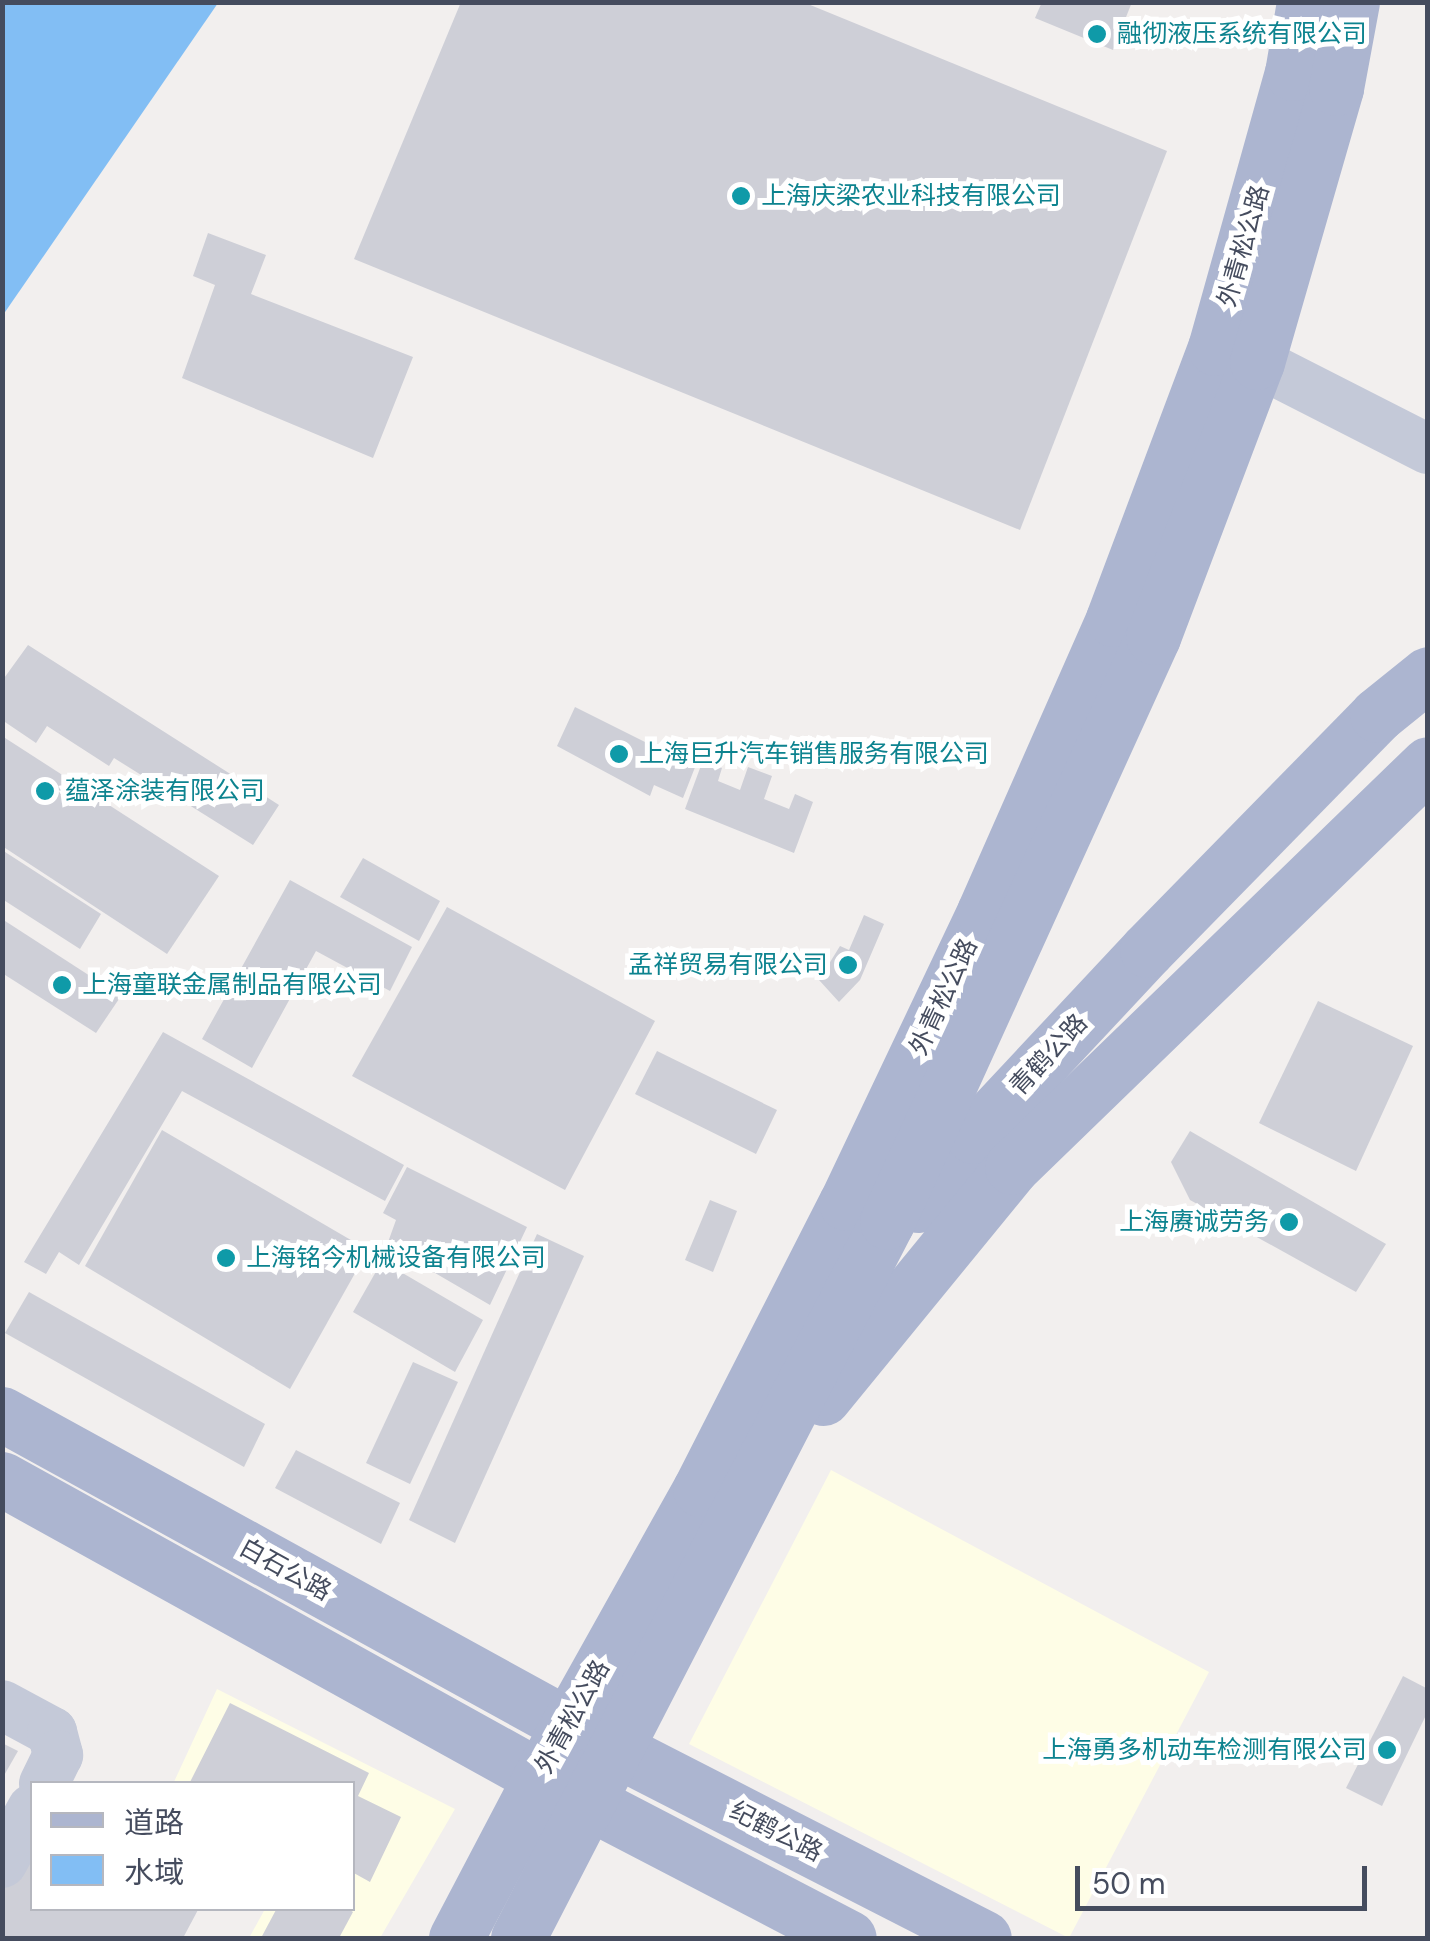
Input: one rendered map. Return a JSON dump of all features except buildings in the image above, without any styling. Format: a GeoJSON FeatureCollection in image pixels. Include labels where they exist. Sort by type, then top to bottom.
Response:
{"type":"FeatureCollection","features":[{"type":"Feature","properties":{"kind":"main road","name":"外青松公路"},"geometry":{"type":"LineString","coordinates":[[735,1473],[846,1203],[984,912],[1113,619],[1236,355],[1304,2]]}},
{"type":"Feature","properties":{"kind":"main road","name":"外青松公路"},"geometry":{"type":"LineString","coordinates":[[456,1938],[564,1789],[735,1473],[855,1286],[1024,930],[1153,637],[1236,355],[1336,88],[1352,2]]}},
{"type":"Feature","properties":{"kind":"main road","name":"青鹤公路"},"geometry":{"type":"LineString","coordinates":[[855,1286],[973,1136],[1107,992],[1377,716],[1428,674]]}},
{"type":"Feature","properties":{"kind":"main road","name":"青鹤公路"},"geometry":{"type":"LineString","coordinates":[[735,1473],[1012,1167],[1428,764]]}},
{"type":"Feature","properties":{"kind":"main road","name":"白石公路"},"geometry":{"type":"LineString","coordinates":[[2,1414],[590,1737]]}},
{"type":"Feature","properties":{"kind":"main road"},"geometry":{"type":"LineString","coordinates":[[2,1479],[564,1789],[849,1938]]}},
{"type":"Feature","properties":{"kind":"main road","name":"纪鹤公路"},"geometry":{"type":"LineString","coordinates":[[590,1737],[984,1938]]}},
{"type":"Feature","properties":{"kind":"main road","name":"外青松公路"},"geometry":{"type":"LineString","coordinates":[[518,1938],[564,1789]]}},
{"type":"Feature","properties":{"kind":"street"},"geometry":{"type":"LineString","coordinates":[[1236,355],[1428,449]]}},
{"type":"Feature","properties":{"kind":"street"},"geometry":{"type":"LineString","coordinates":[[2,1704],[52,1732],[58,1756],[46,1781]]}},
{"type":"Feature","properties":{"kind":"street"},"geometry":{"type":"LineString","coordinates":[[2,1863],[30,1813]]}},
{"type":"Feature","properties":{"kind":"shaded area"},"geometry":{"type":"Polygon","coordinates":[[[831,1470],[1209,1672],[1069,1938],[689,1744],[831,1470]]]}},
{"type":"Feature","properties":{"kind":"shaded area"},"geometry":{"type":"Polygon","coordinates":[[[217,1689],[455,1809],[380,1938],[249,1938],[264,1911],[355,1911],[355,1781],[174,1781],[217,1689]]]}},
{"type":"Feature","properties":{"kind":"water"},"geometry":{"type":"Polygon","coordinates":[[[2,3],[218,3],[3,315],[2,3]]]}},
{"type":"Feature","properties":{"kind":"place","name":"融彻液压系统有限公司"},"geometry":{"type":"Point","coordinates":[1097,34]}},
{"type":"Feature","properties":{"kind":"place","name":"上海庆梁农业科技有限公司"},"geometry":{"type":"Point","coordinates":[741,196]}},
{"type":"Feature","properties":{"kind":"place","name":"上海巨升汽车销售服务有限公司"},"geometry":{"type":"Point","coordinates":[619,754]}},
{"type":"Feature","properties":{"kind":"place","name":"蕴泽涂装有限公司"},"geometry":{"type":"Point","coordinates":[45,791]}},
{"type":"Feature","properties":{"kind":"place","name":"孟祥贸易有限公司"},"geometry":{"type":"Point","coordinates":[848,965]}},
{"type":"Feature","properties":{"kind":"place","name":"上海童联金属制品有限公司"},"geometry":{"type":"Point","coordinates":[62,985]}},
{"type":"Feature","properties":{"kind":"place","name":"上海赓诚劳务"},"geometry":{"type":"Point","coordinates":[1289,1222]}},
{"type":"Feature","properties":{"kind":"place","name":"上海铭今机械设备有限公司"},"geometry":{"type":"Point","coordinates":[226,1258]}},
{"type":"Feature","properties":{"kind":"place","name":"上海勇多机动车检测有限公司"},"geometry":{"type":"Point","coordinates":[1387,1750]}}]}
